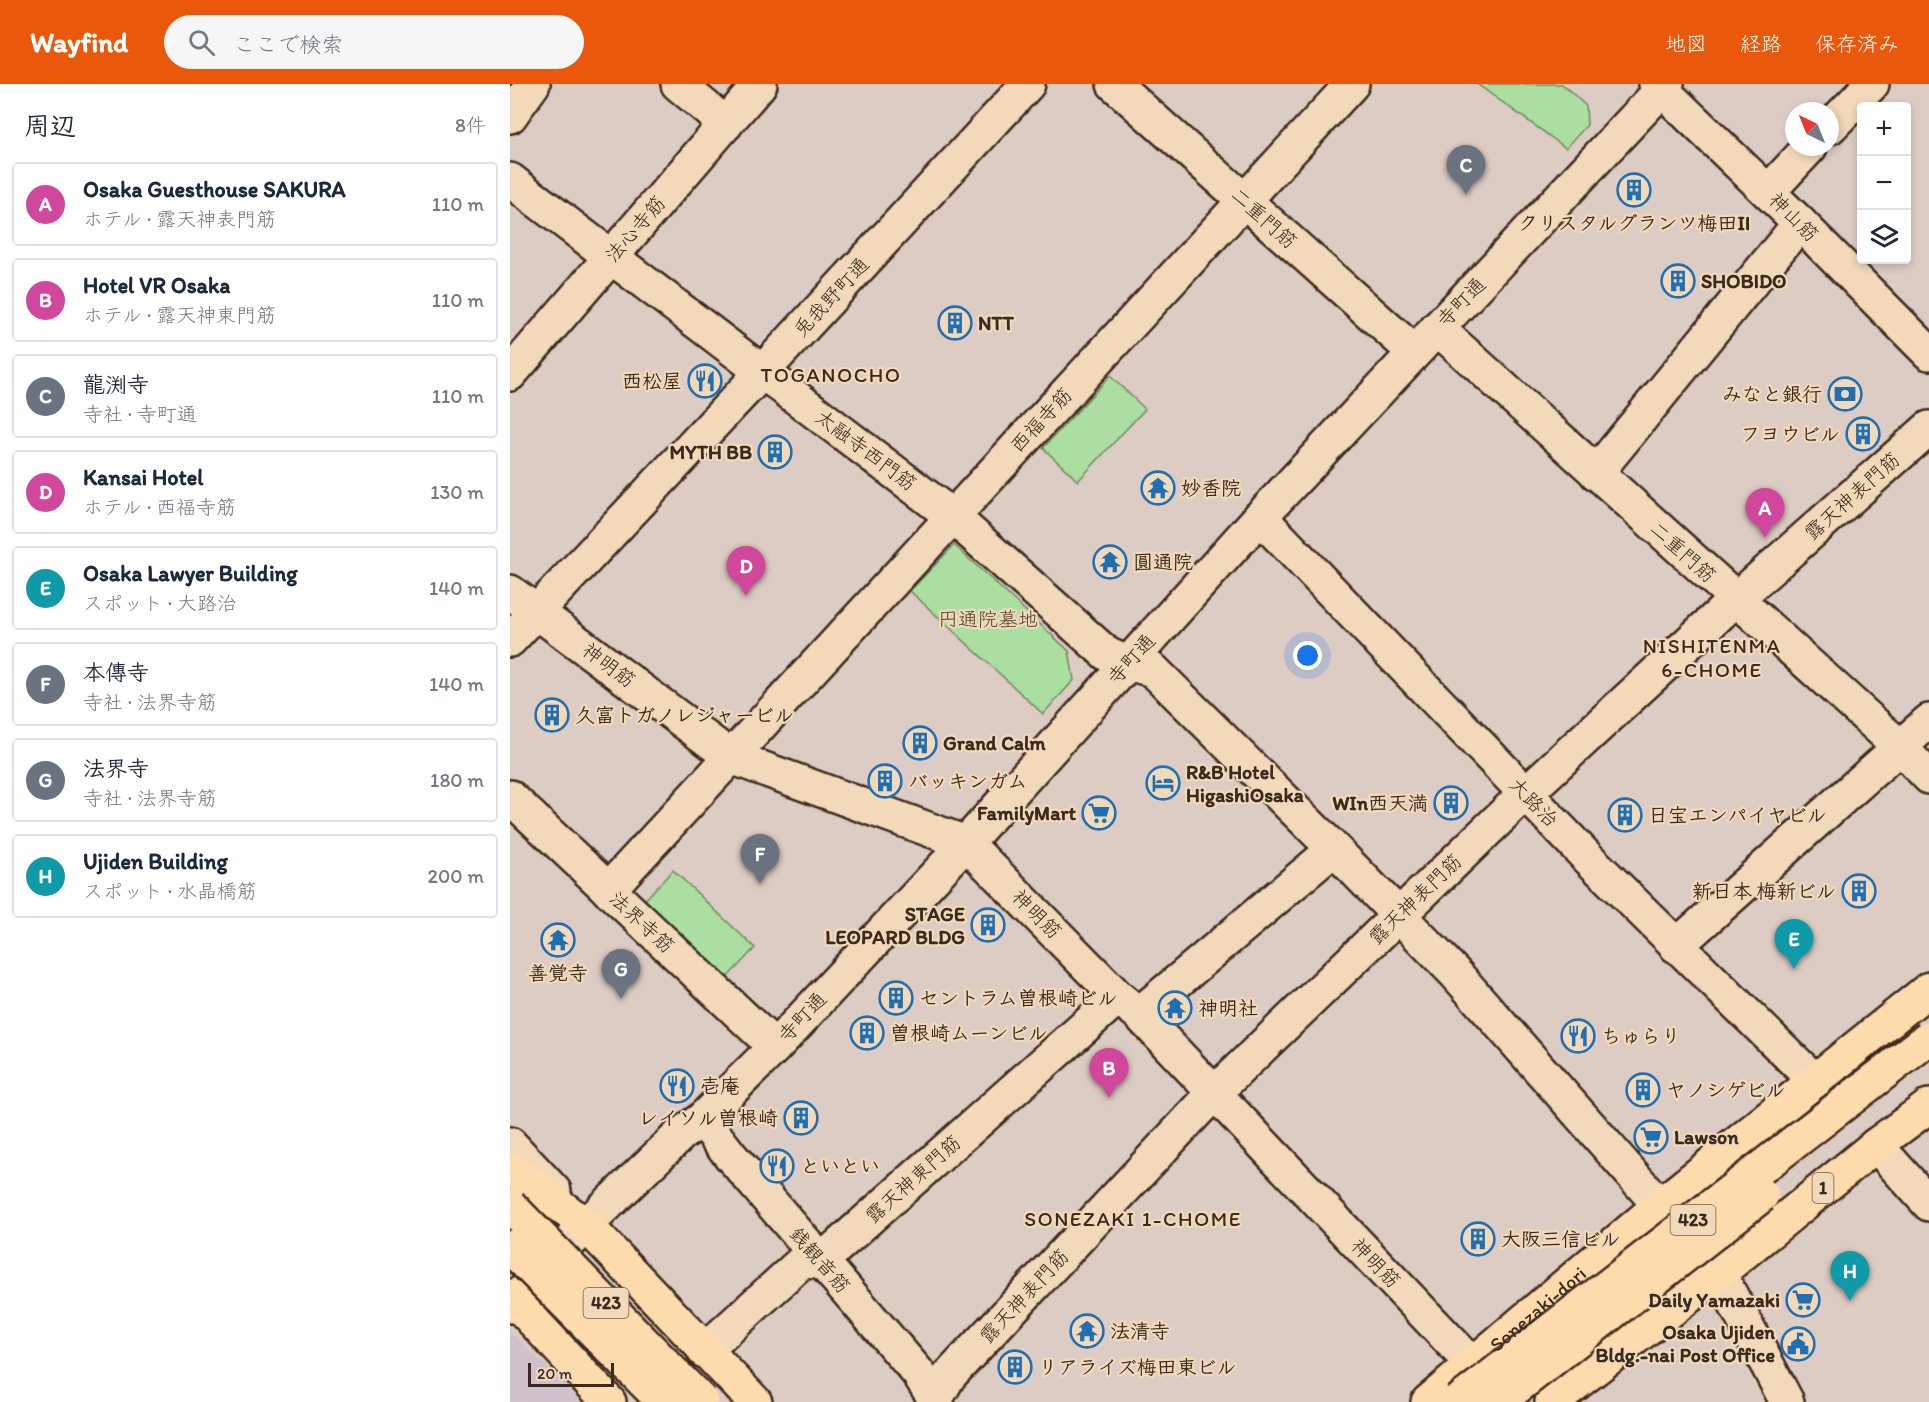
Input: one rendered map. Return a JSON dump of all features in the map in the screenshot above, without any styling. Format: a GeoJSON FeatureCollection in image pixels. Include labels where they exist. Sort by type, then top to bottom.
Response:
{"type":"FeatureCollection","features":[{"type":"Feature","properties":{"kind":"highway","name":"Sonezaki-dori"},"geometry":{"type":"LineString","coordinates":[[1428,1402],[1659,1206],[1929,989]]}},
{"type":"Feature","properties":{"kind":"highway","name":"423"},"geometry":{"type":"LineString","coordinates":[[1458,1402],[1929,1038]]}},
{"type":"Feature","properties":{"kind":"highway","name":"423"},"geometry":{"type":"LineString","coordinates":[[1498,1402],[1929,1065]]}},
{"type":"Feature","properties":{"kind":"highway","name":"1"},"geometry":{"type":"LineString","coordinates":[[1552,1402],[1719,1273],[1876,1145],[1929,1106]]}},
{"type":"Feature","properties":{"kind":"highway"},"geometry":{"type":"LineString","coordinates":[[510,1169],[586,1225]]}},
{"type":"Feature","properties":{"kind":"highway","name":"423"},"geometry":{"type":"LineString","coordinates":[[510,1206],[702,1402]]}},
{"type":"Feature","properties":{"kind":"highway","name":"423"},"geometry":{"type":"LineString","coordinates":[[586,1225],[755,1402]]}},
{"type":"Feature","properties":{"kind":"highway","name":"423"},"geometry":{"type":"LineString","coordinates":[[510,1246],[664,1402]]}},
{"type":"Feature","properties":{"kind":"highway","name":"423"},"geometry":{"type":"LineString","coordinates":[[511,1295],[637,1402]]}},
{"type":"Feature","properties":{"kind":"highway"},"geometry":{"type":"LineString","coordinates":[[511,1295],[609,1402]]}},
{"type":"Feature","properties":{"kind":"street"},"geometry":{"type":"LineString","coordinates":[[510,116],[533,84]]}},
{"type":"Feature","properties":{"kind":"street"},"geometry":{"type":"LineString","coordinates":[[678,84],[726,124]]}},
{"type":"Feature","properties":{"kind":"street","name":"法心寺筋"},"geometry":{"type":"LineString","coordinates":[[510,374],[760,84]]}},
{"type":"Feature","properties":{"kind":"street","name":"兎我野町通"},"geometry":{"type":"LineString","coordinates":[[510,640],[1028,84]]}},
{"type":"Feature","properties":{"kind":"street","name":"二重門筋"},"geometry":{"type":"LineString","coordinates":[[1114,84],[1414,352]]}},
{"type":"Feature","properties":{"kind":"street","name":"西福寺筋"},"geometry":{"type":"LineString","coordinates":[[608,890],[1352,84]]}},
{"type":"Feature","properties":{"kind":"street"},"geometry":{"type":"LineString","coordinates":[[1839,118],[1872,84]]}},
{"type":"Feature","properties":{"kind":"street","name":"神山筋"},"geometry":{"type":"LineString","coordinates":[[1661,86],[1929,353]]}},
{"type":"Feature","properties":{"kind":"street","name":"寺町通"},"geometry":{"type":"LineString","coordinates":[[511,1295],[680,1135],[702,1119],[775,1047],[966,843],[1260,517],[1661,86]]}},
{"type":"Feature","properties":{"kind":"street"},"geometry":{"type":"LineString","coordinates":[[1768,192],[1802,156]]}},
{"type":"Feature","properties":{"kind":"street","name":"太融寺西門筋"},"geometry":{"type":"LineString","coordinates":[[510,180],[952,516],[1107,654],[1127,663],[1153,670],[1334,849],[1456,974],[1719,1273],[1787,1402]]}},
{"type":"Feature","properties":{"kind":"street"},"geometry":{"type":"LineString","coordinates":[[1596,473],[1800,224]]}},
{"type":"Feature","properties":{"kind":"street","name":"二重門筋"},"geometry":{"type":"LineString","coordinates":[[1437,328],[1900,747],[1929,777]]}},
{"type":"Feature","properties":{"kind":"street","name":"露天神表門筋"},"geometry":{"type":"LineString","coordinates":[[935,1401],[949,1376],[1214,1093],[1526,793],[1735,600],[1929,428]]}},
{"type":"Feature","properties":{"kind":"street","name":"大路治"},"geometry":{"type":"LineString","coordinates":[[1260,517],[1586,856],[1815,1081]]}},
{"type":"Feature","properties":{"kind":"street","name":"神明筋"},"geometry":{"type":"LineString","coordinates":[[510,592],[730,757],[966,843],[1214,1093],[1473,1365]]}},
{"type":"Feature","properties":{"kind":"street"},"geometry":{"type":"LineString","coordinates":[[1676,946],[1929,721]]}},
{"type":"Feature","properties":{"kind":"street","name":"法界寺筋"},"geometry":{"type":"LineString","coordinates":[[516,813],[608,890],[775,1047]]}},
{"type":"Feature","properties":{"kind":"street","name":"露天神東門筋"},"geometry":{"type":"LineString","coordinates":[[704,1351],[802,1263],[821,1261],[1128,1005],[1334,849]]}},
{"type":"Feature","properties":{"kind":"street","name":"銭観音筋"},"geometry":{"type":"LineString","coordinates":[[702,1119],[730,1155],[919,1374],[935,1401]]}},
{"type":"Feature","properties":{"kind":"street"},"geometry":{"type":"LineString","coordinates":[[510,1144],[586,1225]]}},
{"type":"Feature","properties":{"kind":"street"},"geometry":{"type":"LineString","coordinates":[[1876,1145],[1929,1204]]}},
{"type":"Feature","properties":{"kind":"shaded area"},"geometry":{"type":"Polygon","coordinates":[[[510,1332],[583,1402],[510,1402],[510,1332]]]}},
{"type":"Feature","properties":{"kind":"green space"},"geometry":{"type":"Polygon","coordinates":[[[1477,84],[1562,84],[1586,106],[1587,125],[1566,148],[1477,84]]]}},
{"type":"Feature","properties":{"kind":"green space"},"geometry":{"type":"Polygon","coordinates":[[[1110,376],[1145,409],[1078,481],[1043,448],[1110,376]]]}},
{"type":"Feature","properties":{"kind":"green space","name":"円通院墓地"},"geometry":{"type":"Polygon","coordinates":[[[954,545],[1069,651],[1074,680],[1043,714],[910,591],[954,545]]]}},
{"type":"Feature","properties":{"kind":"green space"},"geometry":{"type":"Polygon","coordinates":[[[673,870],[755,948],[719,986],[638,907],[673,870]]]}},
{"type":"Feature","properties":{"kind":"place","name":"クリスタルグランツ梅田II"},"geometry":{"type":"Point","coordinates":[1634,190]}},
{"type":"Feature","properties":{"kind":"place","name":"龍渕寺"},"geometry":{"type":"Point","coordinates":[1466,195]}},
{"type":"Feature","properties":{"kind":"place","name":"SHOBIDO"},"geometry":{"type":"Point","coordinates":[1678,281]}},
{"type":"Feature","properties":{"kind":"place","name":"NTT"},"geometry":{"type":"Point","coordinates":[955,323]}},
{"type":"Feature","properties":{"kind":"place","name":"西松屋"},"geometry":{"type":"Point","coordinates":[705,381]}},
{"type":"Feature","properties":{"kind":"place","name":"みなと銀行"},"geometry":{"type":"Point","coordinates":[1845,394]}},
{"type":"Feature","properties":{"kind":"place","name":"フヨウビル"},"geometry":{"type":"Point","coordinates":[1863,434]}},
{"type":"Feature","properties":{"kind":"place","name":"MYTH BB"},"geometry":{"type":"Point","coordinates":[775,452]}},
{"type":"Feature","properties":{"kind":"place","name":"妙香院"},"geometry":{"type":"Point","coordinates":[1158,488]}},
{"type":"Feature","properties":{"kind":"place","name":"Osaka Guesthouse SAKURA"},"geometry":{"type":"Point","coordinates":[1765,538]}},
{"type":"Feature","properties":{"kind":"place","name":"圓通院"},"geometry":{"type":"Point","coordinates":[1110,562]}},
{"type":"Feature","properties":{"kind":"place","name":"Kansai Hotel"},"geometry":{"type":"Point","coordinates":[746,596]}},
{"type":"Feature","properties":{"kind":"place","name":"久富トガノレジャービル"},"geometry":{"type":"Point","coordinates":[552,715]}},
{"type":"Feature","properties":{"kind":"place","name":"Grand Calm"},"geometry":{"type":"Point","coordinates":[920,743]}},
{"type":"Feature","properties":{"kind":"place","name":"バッキンガム"},"geometry":{"type":"Point","coordinates":[885,781]}},
{"type":"Feature","properties":{"kind":"place","name":"R&B Hotel HigashiOsaka"},"geometry":{"type":"Point","coordinates":[1163,783]}},
{"type":"Feature","properties":{"kind":"place","name":"WIn西天満"},"geometry":{"type":"Point","coordinates":[1451,803]}},
{"type":"Feature","properties":{"kind":"place","name":"FamilyMart"},"geometry":{"type":"Point","coordinates":[1099,813]}},
{"type":"Feature","properties":{"kind":"place","name":"日宝エンパイヤビル"},"geometry":{"type":"Point","coordinates":[1625,815]}},
{"type":"Feature","properties":{"kind":"place","name":"本傳寺"},"geometry":{"type":"Point","coordinates":[760,884]}},
{"type":"Feature","properties":{"kind":"place","name":"新日本 梅新ビル"},"geometry":{"type":"Point","coordinates":[1859,891]}},
{"type":"Feature","properties":{"kind":"place","name":"STAGE LEOPARD BLDG"},"geometry":{"type":"Point","coordinates":[988,925]}},
{"type":"Feature","properties":{"kind":"place","name":"善覚寺"},"geometry":{"type":"Point","coordinates":[558,940]}},
{"type":"Feature","properties":{"kind":"place","name":"Osaka Lawyer Building"},"geometry":{"type":"Point","coordinates":[1794,969]}},
{"type":"Feature","properties":{"kind":"place","name":"セントラム曽根崎ビル"},"geometry":{"type":"Point","coordinates":[896,998]}},
{"type":"Feature","properties":{"kind":"place","name":"法界寺"},"geometry":{"type":"Point","coordinates":[621,999]}},
{"type":"Feature","properties":{"kind":"place","name":"神明社"},"geometry":{"type":"Point","coordinates":[1175,1008]}},
{"type":"Feature","properties":{"kind":"place","name":"曽根崎ムーンビル"},"geometry":{"type":"Point","coordinates":[867,1033]}},
{"type":"Feature","properties":{"kind":"place","name":"ちゅらり"},"geometry":{"type":"Point","coordinates":[1578,1036]}},
{"type":"Feature","properties":{"kind":"place","name":"壱庵"},"geometry":{"type":"Point","coordinates":[677,1086]}},
{"type":"Feature","properties":{"kind":"place","name":"ヤノシゲビル"},"geometry":{"type":"Point","coordinates":[1643,1090]}},
{"type":"Feature","properties":{"kind":"place","name":"Hotel VR Osaka"},"geometry":{"type":"Point","coordinates":[1109,1098]}},
{"type":"Feature","properties":{"kind":"place","name":"レイソル曽根崎"},"geometry":{"type":"Point","coordinates":[801,1118]}},
{"type":"Feature","properties":{"kind":"place","name":"Lawson"},"geometry":{"type":"Point","coordinates":[1651,1137]}},
{"type":"Feature","properties":{"kind":"place","name":"といとい"},"geometry":{"type":"Point","coordinates":[777,1166]}},
{"type":"Feature","properties":{"kind":"place","name":"大阪三信ビル"},"geometry":{"type":"Point","coordinates":[1478,1239]}},
{"type":"Feature","properties":{"kind":"place","name":"Daily Yamazaki"},"geometry":{"type":"Point","coordinates":[1803,1300]}},
{"type":"Feature","properties":{"kind":"place","name":"Ujiden Building"},"geometry":{"type":"Point","coordinates":[1850,1301]}},
{"type":"Feature","properties":{"kind":"place","name":"法清寺"},"geometry":{"type":"Point","coordinates":[1087,1331]}},
{"type":"Feature","properties":{"kind":"place","name":"Osaka Ujiden Bldg.-nai Post Office"},"geometry":{"type":"Point","coordinates":[1798,1344]}},
{"type":"Feature","properties":{"kind":"place","name":"リアライズ梅田東ビル"},"geometry":{"type":"Point","coordinates":[1015,1367]}},
{"type":"Feature","properties":{"kind":"district","name":"TOGANOCHO"},"geometry":{"type":"Point","coordinates":[831,374]}},
{"type":"Feature","properties":{"kind":"district","name":"NISHITENMA 6-CHOME"},"geometry":{"type":"Point","coordinates":[1712,657]}},
{"type":"Feature","properties":{"kind":"district","name":"SONEZAKI 1-CHOME"},"geometry":{"type":"Point","coordinates":[1133,1218]}}]}
